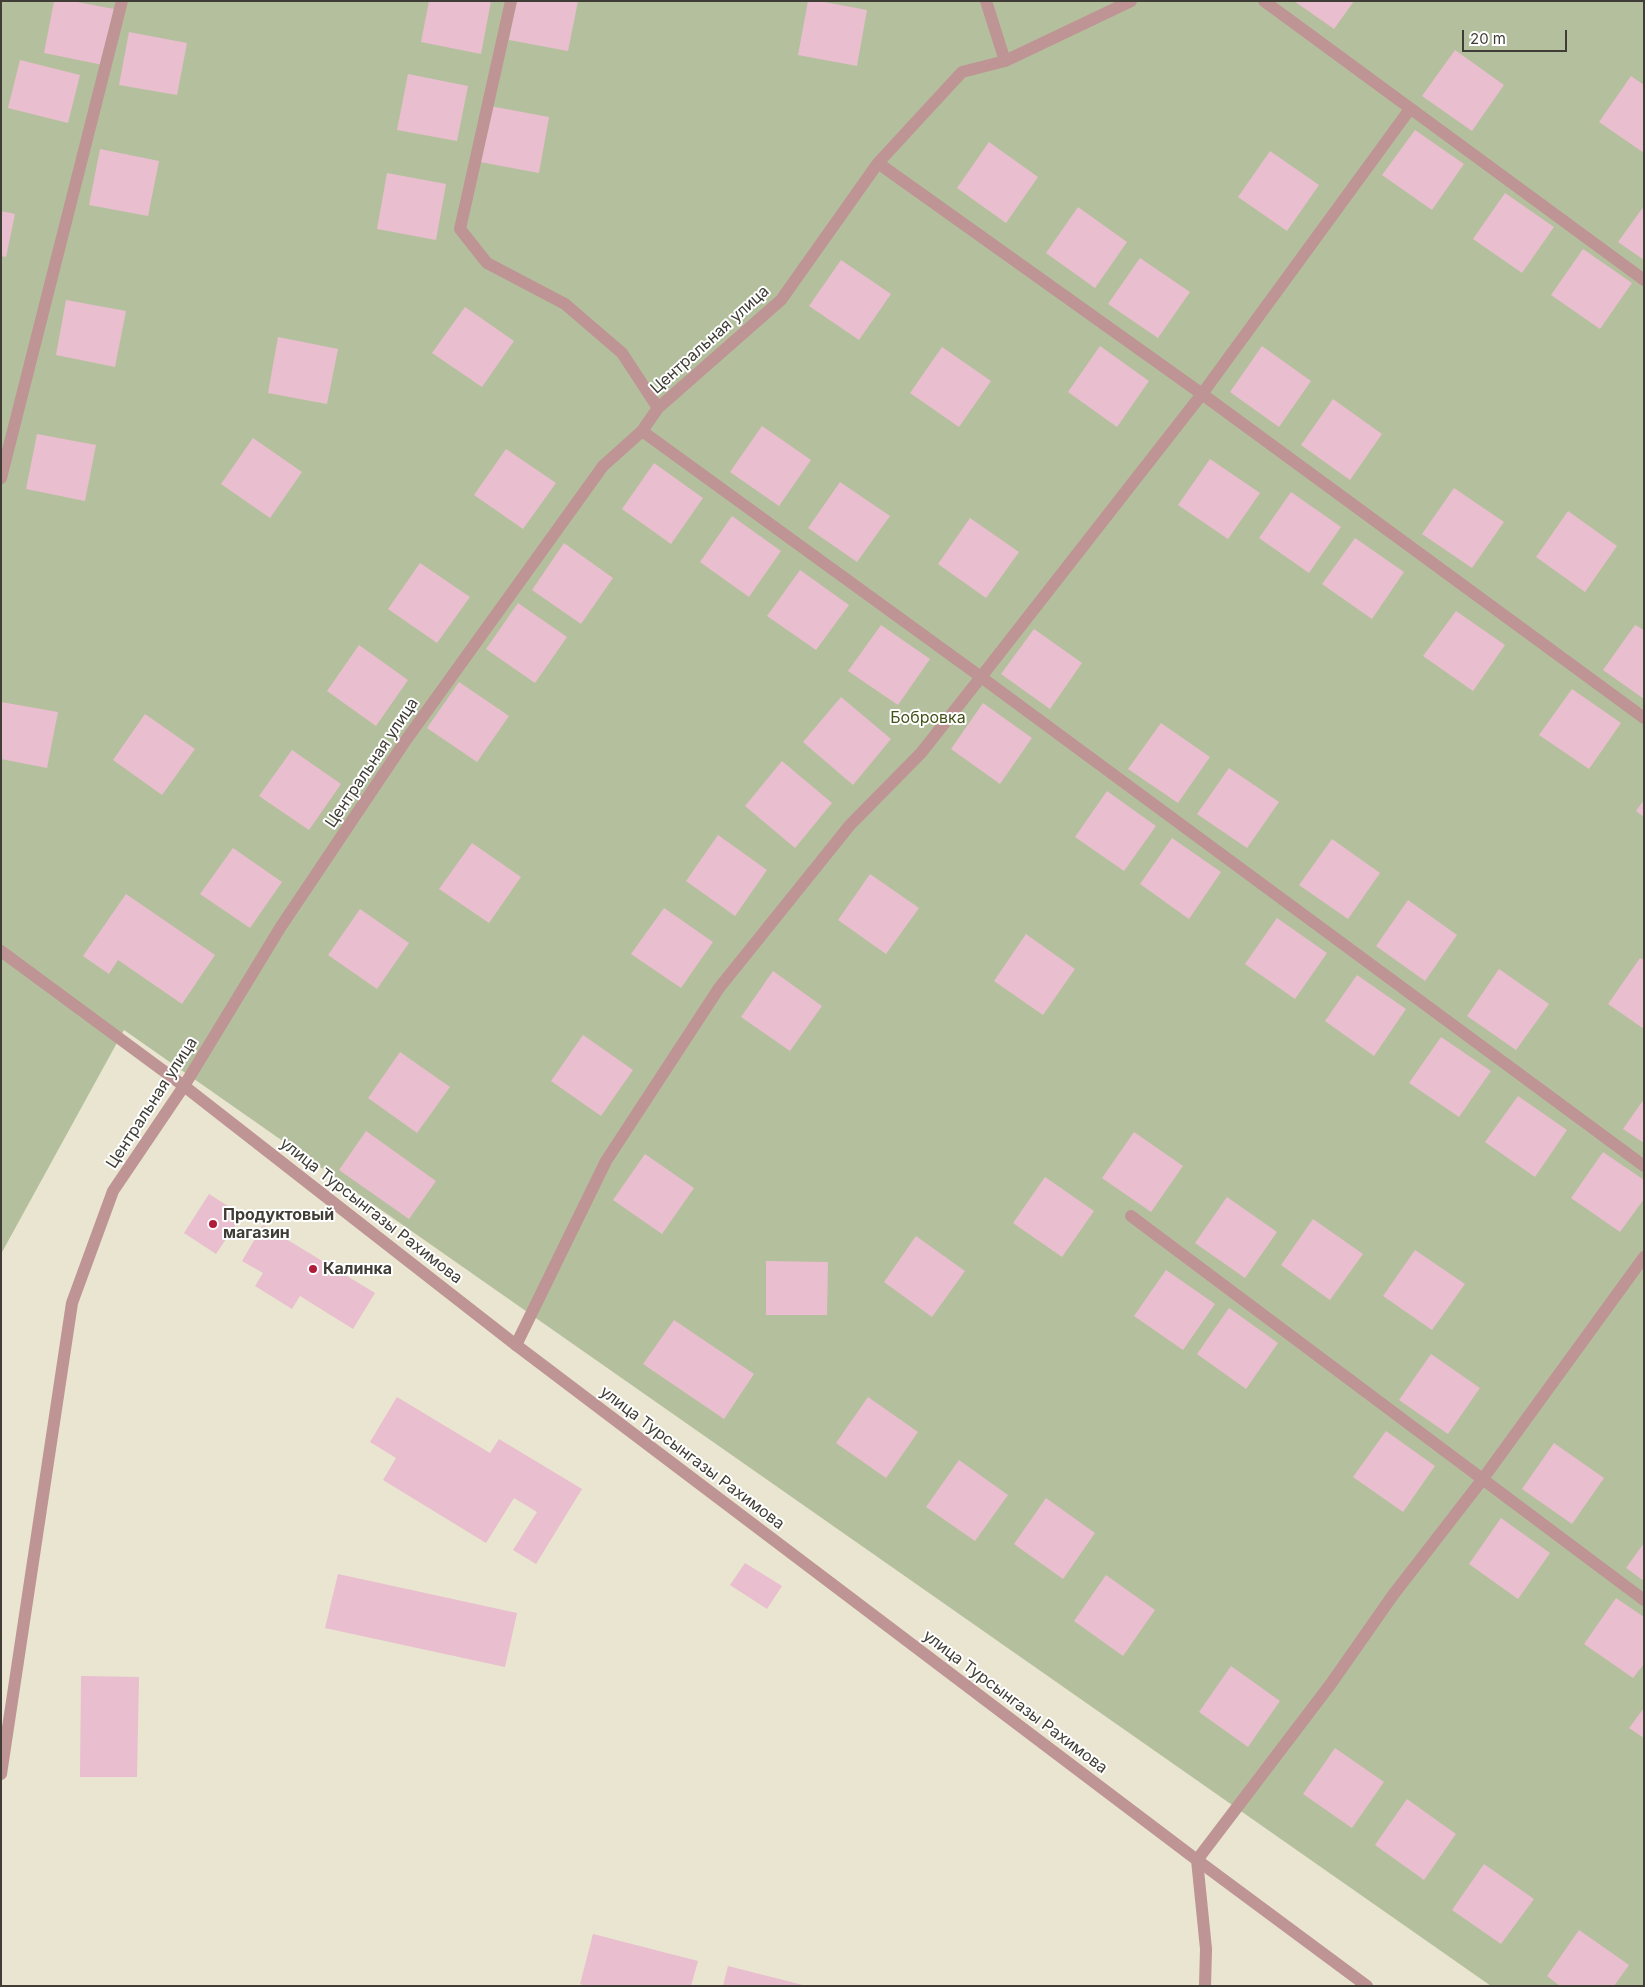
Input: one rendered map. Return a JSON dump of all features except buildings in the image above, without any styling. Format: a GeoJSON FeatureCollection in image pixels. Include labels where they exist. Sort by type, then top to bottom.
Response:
{"type":"FeatureCollection","features":[{"type":"Feature","properties":{"kind":"street"},"geometry":{"type":"LineString","coordinates":[[1,478],[122,1]]}},
{"type":"Feature","properties":{"kind":"street"},"geometry":{"type":"LineString","coordinates":[[511,1],[460,229],[487,263],[565,304],[622,353],[658,408]]}},
{"type":"Feature","properties":{"kind":"street"},"geometry":{"type":"LineString","coordinates":[[986,1],[1005,61]]}},
{"type":"Feature","properties":{"kind":"street","name":"Центральная улица"},"geometry":{"type":"LineString","coordinates":[[1,1774],[72,1303],[113,1191],[184,1086],[280,928],[406,740],[603,466],[642,431],[658,408],[780,300],[878,163],[962,72],[1005,61],[1131,1]]}},
{"type":"Feature","properties":{"kind":"street"},"geometry":{"type":"LineString","coordinates":[[1264,1],[1644,280]]}},
{"type":"Feature","properties":{"kind":"street"},"geometry":{"type":"LineString","coordinates":[[516,1345],[606,1161],[719,988],[850,825],[921,753],[1202,394],[1410,109]]}},
{"type":"Feature","properties":{"kind":"street"},"geometry":{"type":"LineString","coordinates":[[878,163],[1202,394],[1644,718]]}},
{"type":"Feature","properties":{"kind":"street"},"geometry":{"type":"LineString","coordinates":[[642,431],[980,677],[1644,1166]]}},
{"type":"Feature","properties":{"kind":"street","name":"улица Турсынгазы Рахимова"},"geometry":{"type":"LineString","coordinates":[[1,951],[184,1086],[516,1345],[1197,1860],[1367,1986]]}},
{"type":"Feature","properties":{"kind":"street"},"geometry":{"type":"LineString","coordinates":[[1131,1216],[1644,1600]]}},
{"type":"Feature","properties":{"kind":"street"},"geometry":{"type":"LineString","coordinates":[[1205,1986],[1206,1949],[1197,1860],[1330,1686],[1393,1595],[1482,1480],[1644,1257]]}},
{"type":"Feature","properties":{"kind":"green space","name":"Бобровка"},"geometry":{"type":"Polygon","coordinates":[[[1,1],[1644,1],[1644,1986],[1491,1986],[124,1030],[1,1254],[1,1]]]}},
{"type":"Feature","properties":{"kind":"place","name":"Продуктовый магазин"},"geometry":{"type":"Point","coordinates":[213,1224]}},
{"type":"Feature","properties":{"kind":"place","name":"Калинка"},"geometry":{"type":"Point","coordinates":[313,1269]}}]}
